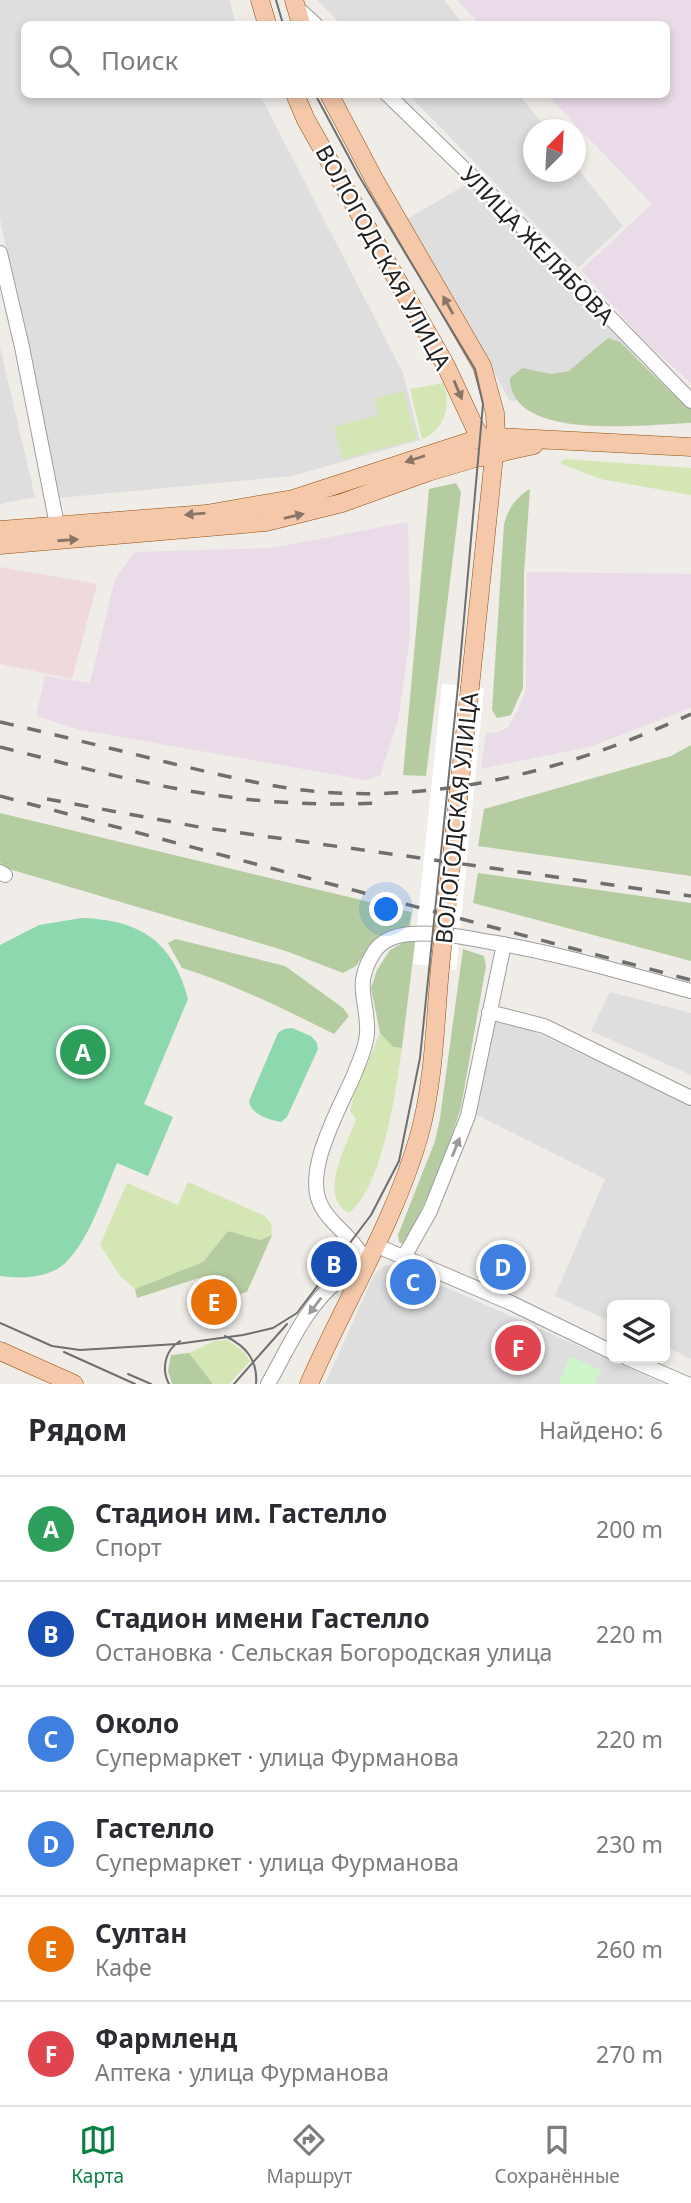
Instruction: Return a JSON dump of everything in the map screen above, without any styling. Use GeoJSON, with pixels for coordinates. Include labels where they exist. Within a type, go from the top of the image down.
{"type":"FeatureCollection","features":[{"type":"Feature","properties":{"kind":"main road"},"geometry":{"type":"LineString","coordinates":[[260,0],[266,21]]}},
{"type":"Feature","properties":{"kind":"main road"},"geometry":{"type":"LineString","coordinates":[[294,3],[299,21]]}},
{"type":"Feature","properties":{"kind":"main road","name":"ВОЛОГОДСКАЯ УЛИЦА"},"geometry":{"type":"LineString","coordinates":[[297,98],[306,120],[490,443]]}},
{"type":"Feature","properties":{"kind":"main road","name":"ВОЛОГОДСКАЯ УЛИЦА"},"geometry":{"type":"LineString","coordinates":[[309,1384],[405,1178],[425,1108],[470,687],[493,403],[482,366],[374,179],[331,98]]}},
{"type":"Feature","properties":{"kind":"main road"},"geometry":{"type":"LineString","coordinates":[[0,530],[206,514],[293,499],[490,443],[556,440],[691,447]]}},
{"type":"Feature","properties":{"kind":"main road"},"geometry":{"type":"LineString","coordinates":[[0,545],[266,522],[342,503],[428,472],[490,443]]}},
{"type":"Feature","properties":{"kind":"main road"},"geometry":{"type":"LineString","coordinates":[[0,1351],[75,1384]]}},
{"type":"Feature","properties":{"kind":"street"},"geometry":{"type":"LineString","coordinates":[[294,3],[312,21]]}},
{"type":"Feature","properties":{"kind":"street","name":"УЛИЦА ЖЕЛЯБОВА"},"geometry":{"type":"LineString","coordinates":[[391,98],[494,198],[689,400]]}},
{"type":"Feature","properties":{"kind":"street"},"geometry":{"type":"LineString","coordinates":[[0,253],[22,347],[57,525]]}},
{"type":"Feature","properties":{"kind":"street"},"geometry":{"type":"LineString","coordinates":[[268,1384],[304,1321],[322,1297],[338,1280],[367,1262],[322,1209],[316,1194],[316,1176],[321,1153],[365,1045],[366,1023],[362,997],[364,971],[376,949],[387,940],[398,936],[456,936],[548,952],[691,991]]}},
{"type":"Feature","properties":{"kind":"street"},"geometry":{"type":"LineString","coordinates":[[404,1257],[430,1211],[468,1116],[504,944]]}},
{"type":"Feature","properties":{"kind":"street"},"geometry":{"type":"LineString","coordinates":[[489,1012],[544,1026],[691,1098]]}},
{"type":"Feature","properties":{"kind":"street"},"geometry":{"type":"LineString","coordinates":[[374,1245],[511,1303],[607,1350]]}},
{"type":"Feature","properties":{"kind":"street"},"geometry":{"type":"LineString","coordinates":[[638,1363],[687,1384]]}},
{"type":"Feature","properties":{"kind":"shaded area"},"geometry":{"type":"Polygon","coordinates":[[[0,0],[230,0],[234,21],[21,21],[21,98],[262,98],[403,373],[420,440],[292,476],[58,498],[0,219],[0,0]]]}},
{"type":"Feature","properties":{"kind":"shaded area"},"geometry":{"type":"Polygon","coordinates":[[[317,0],[444,0],[461,21],[338,21],[317,0]]]}},
{"type":"Feature","properties":{"kind":"shaded area"},"geometry":{"type":"Polygon","coordinates":[[[457,0],[691,0],[691,383],[647,344],[581,270],[652,204],[586,135],[586,119],[570,119],[550,98],[670,98],[670,21],[477,21],[457,0]]]}},
{"type":"Feature","properties":{"kind":"shaded area"},"geometry":{"type":"Polygon","coordinates":[[[412,98],[521,98],[539,119],[523,119],[523,182],[586,182],[586,179],[623,226],[578,268],[412,98]]]}},
{"type":"Feature","properties":{"kind":"shaded area"},"geometry":{"type":"Polygon","coordinates":[[[472,181],[638,356],[572,396],[510,401],[407,219],[472,181]]]}},
{"type":"Feature","properties":{"kind":"shaded area"},"geometry":{"type":"Polygon","coordinates":[[[0,347],[35,497],[0,504],[0,347]]]}},
{"type":"Feature","properties":{"kind":"shaded area"},"geometry":{"type":"Polygon","coordinates":[[[408,522],[410,636],[398,721],[380,776],[366,780],[81,730],[36,716],[45,676],[90,683],[115,579],[135,552],[272,548],[408,522]]]}},
{"type":"Feature","properties":{"kind":"shaded area"},"geometry":{"type":"Polygon","coordinates":[[[0,567],[97,584],[72,679],[0,664],[0,567]]]}},
{"type":"Feature","properties":{"kind":"shaded area"},"geometry":{"type":"Polygon","coordinates":[[[527,572],[691,574],[691,708],[589,747],[481,769],[486,733],[507,728],[526,689],[527,572]]]}},
{"type":"Feature","properties":{"kind":"shaded area"},"geometry":{"type":"Polygon","coordinates":[[[610,992],[691,1013],[691,1075],[591,1031],[610,992]]]}},
{"type":"Feature","properties":{"kind":"shaded area"},"geometry":{"type":"Polygon","coordinates":[[[496,1019],[528,1029],[691,1105],[691,1359],[670,1348],[670,1300],[607,1300],[607,1320],[555,1296],[605,1179],[473,1113],[477,1059],[496,1019]]]}},
{"type":"Feature","properties":{"kind":"shaded area"},"geometry":{"type":"Polygon","coordinates":[[[385,1265],[400,1267],[607,1359],[607,1363],[617,1363],[664,1384],[325,1384],[374,1275],[385,1265]]]}},
{"type":"Feature","properties":{"kind":"green space"},"geometry":{"type":"Polygon","coordinates":[[[608,338],[620,342],[673,394],[691,407],[691,423],[584,425],[556,421],[532,413],[516,399],[510,378],[522,368],[551,374],[569,371],[608,338]]]}},
{"type":"Feature","properties":{"kind":"green space"},"geometry":{"type":"Polygon","coordinates":[[[443,383],[447,399],[444,416],[436,429],[422,439],[410,389],[443,383]]]}},
{"type":"Feature","properties":{"kind":"green space"},"geometry":{"type":"Polygon","coordinates":[[[403,391],[417,439],[343,459],[334,427],[378,415],[374,399],[403,391]]]}},
{"type":"Feature","properties":{"kind":"green space"},"geometry":{"type":"Polygon","coordinates":[[[564,459],[691,468],[691,495],[600,479],[560,463],[564,459]]]}},
{"type":"Feature","properties":{"kind":"green space"},"geometry":{"type":"Polygon","coordinates":[[[456,483],[461,492],[426,776],[403,775],[429,489],[456,483]]]}},
{"type":"Feature","properties":{"kind":"green space"},"geometry":{"type":"Polygon","coordinates":[[[530,489],[524,573],[523,688],[511,715],[497,718],[492,710],[504,524],[513,504],[530,489]]]}},
{"type":"Feature","properties":{"kind":"green space"},"geometry":{"type":"Polygon","coordinates":[[[691,745],[691,876],[478,846],[484,809],[671,756],[691,745]]]}},
{"type":"Feature","properties":{"kind":"green space"},"geometry":{"type":"Polygon","coordinates":[[[0,813],[411,912],[410,928],[385,932],[369,947],[356,966],[343,973],[286,951],[9,869],[0,863],[0,813]]]}},
{"type":"Feature","properties":{"kind":"green space"},"geometry":{"type":"Polygon","coordinates":[[[478,873],[691,903],[691,961],[473,903],[478,873]]]}},
{"type":"Feature","properties":{"kind":"green space"},"geometry":{"type":"Polygon","coordinates":[[[82,918],[121,923],[151,937],[163,948],[182,979],[188,999],[144,1104],[173,1117],[148,1176],[117,1163],[88,1231],[63,1265],[49,1273],[33,1276],[0,1276],[0,945],[39,925],[82,918]]]}},
{"type":"Feature","properties":{"kind":"green space"},"geometry":{"type":"Polygon","coordinates":[[[176,939],[285,966],[343,1008],[349,1016],[334,1034],[241,990],[182,968],[168,943],[176,939]]]}},
{"type":"Feature","properties":{"kind":"green space"},"geometry":{"type":"Polygon","coordinates":[[[408,940],[415,942],[402,1048],[393,1047],[380,1033],[371,988],[377,970],[390,950],[408,940]]]}},
{"type":"Feature","properties":{"kind":"green space"},"geometry":{"type":"Polygon","coordinates":[[[463,949],[484,956],[486,966],[461,1107],[443,1162],[409,1237],[403,1244],[399,1242],[398,1235],[435,1141],[440,1118],[463,949]]]}},
{"type":"Feature","properties":{"kind":"green space"},"geometry":{"type":"Polygon","coordinates":[[[292,1028],[311,1036],[318,1049],[287,1117],[281,1122],[256,1113],[249,1101],[278,1033],[292,1028]]]}},
{"type":"Feature","properties":{"kind":"green space"},"geometry":{"type":"Polygon","coordinates":[[[380,1033],[393,1047],[402,1048],[396,1088],[386,1136],[371,1182],[361,1200],[349,1213],[340,1205],[335,1195],[337,1170],[356,1120],[350,1110],[354,1095],[380,1033]]]}},
{"type":"Feature","properties":{"kind":"green space"},"geometry":{"type":"Polygon","coordinates":[[[188,1182],[265,1216],[271,1223],[272,1235],[260,1240],[228,1231],[203,1262],[135,1289],[120,1276],[100,1245],[127,1183],[178,1205],[188,1182]]]}},
{"type":"Feature","properties":{"kind":"green space"},"geometry":{"type":"Polygon","coordinates":[[[228,1231],[260,1240],[272,1235],[247,1292],[240,1294],[205,1276],[137,1298],[135,1289],[203,1262],[228,1231]]]}},
{"type":"Feature","properties":{"kind":"green space"},"geometry":{"type":"Polygon","coordinates":[[[227,1340],[243,1351],[250,1361],[229,1384],[213,1384],[189,1353],[214,1341],[227,1340]]]}},
{"type":"Feature","properties":{"kind":"green space"},"geometry":{"type":"Polygon","coordinates":[[[189,1353],[213,1384],[172,1384],[168,1371],[171,1355],[189,1353]]]}},
{"type":"Feature","properties":{"kind":"green space"},"geometry":{"type":"Polygon","coordinates":[[[570,1357],[601,1370],[595,1384],[558,1384],[570,1357]]]}},
{"type":"Feature","properties":{"kind":"pier"},"geometry":{"type":"Polygon","coordinates":[[[442,684],[484,688],[456,970],[413,964],[442,684]]]}},
{"type":"Feature","properties":{"kind":"tram line"},"geometry":{"type":"LineString","coordinates":[[276,0],[282,21]]}},
{"type":"Feature","properties":{"kind":"tram line"},"geometry":{"type":"LineString","coordinates":[[0,1323],[52,1346],[80,1350],[177,1344],[273,1328],[297,1313],[371,1215],[399,1161],[420,1058],[458,686],[483,404],[475,369],[359,176],[317,98]]}},
{"type":"Feature","properties":{"kind":"tram line"},"geometry":{"type":"LineString","coordinates":[[234,1384],[287,1324]]}},
{"type":"Feature","properties":{"kind":"tram line"},"geometry":{"type":"LineString","coordinates":[[225,1336],[245,1349],[253,1361],[256,1384]]}},
{"type":"Feature","properties":{"kind":"tram line"},"geometry":{"type":"LineString","coordinates":[[169,1384],[165,1372],[166,1360],[171,1349],[180,1341]]}},
{"type":"Feature","properties":{"kind":"tram line"},"geometry":{"type":"LineString","coordinates":[[64,1352],[135,1384]]}},
{"type":"Feature","properties":{"kind":"tram line"},"geometry":{"type":"LineString","coordinates":[[128,1374],[151,1384]]}},
{"type":"Feature","properties":{"kind":"railway"},"geometry":{"type":"LineString","coordinates":[[0,722],[253,782],[337,793],[383,793],[429,790],[518,775],[606,749],[691,714]]}},
{"type":"Feature","properties":{"kind":"railway"},"geometry":{"type":"LineString","coordinates":[[0,747],[200,793],[286,803],[383,803]]}},
{"type":"Feature","properties":{"kind":"railway"},"geometry":{"type":"LineString","coordinates":[[0,796],[691,980]]}},
{"type":"Feature","properties":{"kind":"railway"},"geometry":{"type":"LineString","coordinates":[[47,799],[199,827],[691,896]]}},
{"type":"Feature","properties":{"kind":"place","name":"Стадион им. Гастелло"},"geometry":{"type":"Point","coordinates":[83,1052]}},
{"type":"Feature","properties":{"kind":"place","name":"Стадион имени Гастелло"},"geometry":{"type":"Point","coordinates":[334,1264]}},
{"type":"Feature","properties":{"kind":"place","name":"Гастелло"},"geometry":{"type":"Point","coordinates":[503,1267]}},
{"type":"Feature","properties":{"kind":"place","name":"Около"},"geometry":{"type":"Point","coordinates":[413,1282]}},
{"type":"Feature","properties":{"kind":"place","name":"Султан"},"geometry":{"type":"Point","coordinates":[214,1302]}},
{"type":"Feature","properties":{"kind":"place","name":"Фармленд"},"geometry":{"type":"Point","coordinates":[518,1348]}}]}
